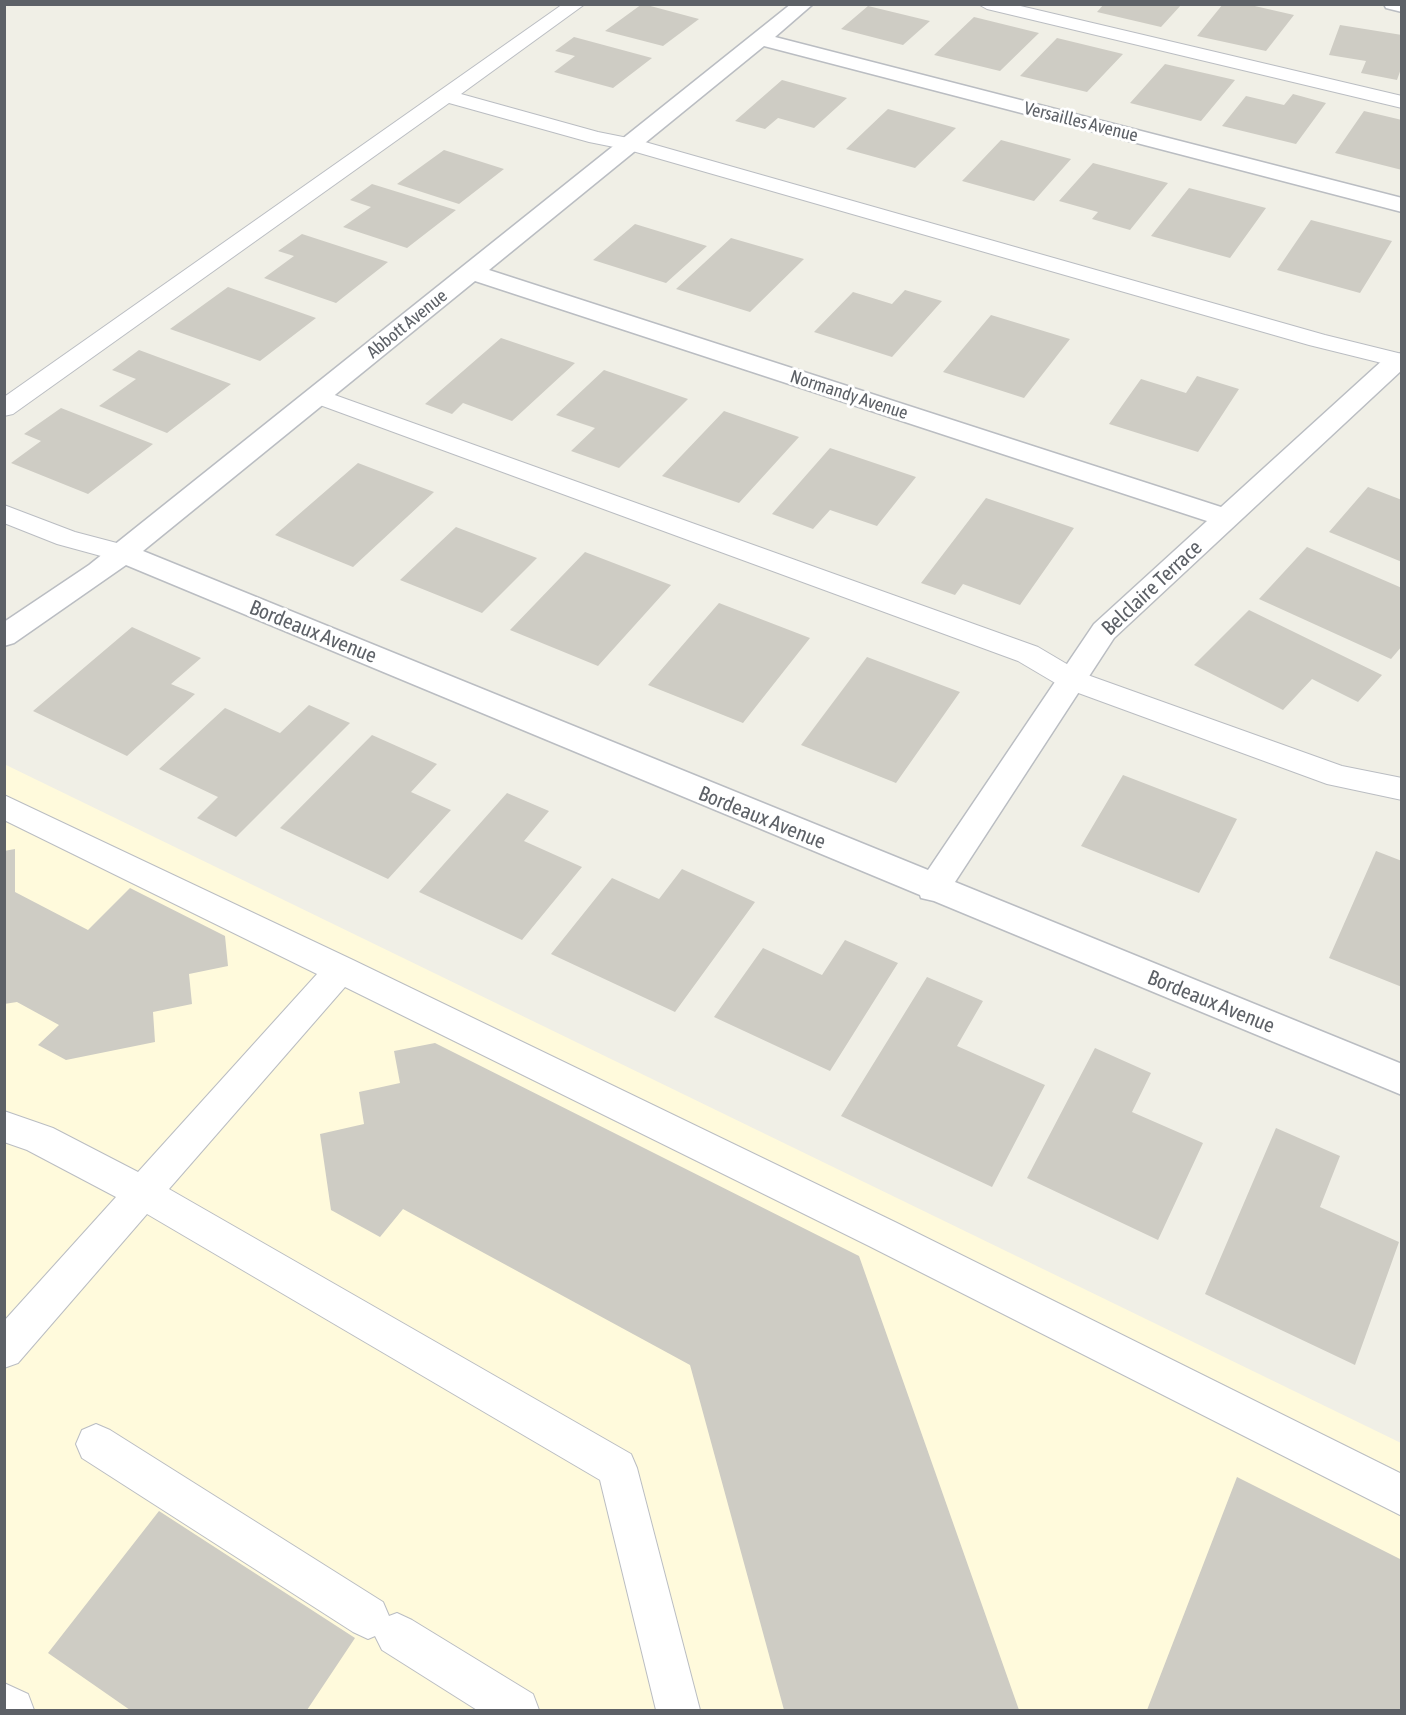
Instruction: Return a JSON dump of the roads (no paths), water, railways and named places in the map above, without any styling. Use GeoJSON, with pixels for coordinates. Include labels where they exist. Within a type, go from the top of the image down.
{"type":"FeatureCollection","features":[{"type":"Feature","properties":{"kind":"street","name":"Abbott Avenue"},"geometry":{"type":"LineString","coordinates":[[4,636],[99,572],[804,4]]}},
{"type":"Feature","properties":{"kind":"street"},"geometry":{"type":"LineString","coordinates":[[1394,4],[1401,6]]}},
{"type":"Feature","properties":{"kind":"street","name":"Versailles Avenue"},"geometry":{"type":"LineString","coordinates":[[761,39],[1401,205]]}},
{"type":"Feature","properties":{"kind":"street","name":"Normandy Avenue"},"geometry":{"type":"LineString","coordinates":[[472,272],[1226,518]]}},
{"type":"Feature","properties":{"kind":"street","name":"Belclaire Terrace"},"geometry":{"type":"LineString","coordinates":[[933,889],[1104,631],[1401,360]]}},
{"type":"Feature","properties":{"kind":"street","name":"Bordeaux Avenue"},"geometry":{"type":"LineString","coordinates":[[123,553],[933,889],[1401,1080]]}},
{"type":"Feature","properties":{"kind":"lane"},"geometry":{"type":"LineString","coordinates":[[4,409],[576,4]]}},
{"type":"Feature","properties":{"kind":"lane"},"geometry":{"type":"LineString","coordinates":[[987,4],[1401,102]]}},
{"type":"Feature","properties":{"kind":"lane"},"geometry":{"type":"LineString","coordinates":[[445,96],[596,138],[631,144],[1317,340],[1401,360]]}},
{"type":"Feature","properties":{"kind":"lane"},"geometry":{"type":"LineString","coordinates":[[318,396],[1028,654],[1072,680],[1338,776],[1401,789]]}},
{"type":"Feature","properties":{"kind":"lane"},"geometry":{"type":"LineString","coordinates":[[4,513],[66,538],[123,553]]}},
{"type":"Feature","properties":{"kind":"lane"},"geometry":{"type":"LineString","coordinates":[[4,806],[882,1234],[1401,1497]]}},
{"type":"Feature","properties":{"kind":"lane"},"geometry":{"type":"LineString","coordinates":[[4,1350],[341,969]]}},
{"type":"Feature","properties":{"kind":"lane"},"geometry":{"type":"LineString","coordinates":[[4,1126],[40,1138],[144,1193],[617,1468],[678,1710]]}},
{"type":"Feature","properties":{"kind":"lane"},"geometry":{"type":"LineString","coordinates":[[96,1444],[517,1710]]}},
{"type":"Feature","properties":{"kind":"lane"},"geometry":{"type":"LineString","coordinates":[[4,1705],[12,1710]]}}]}
